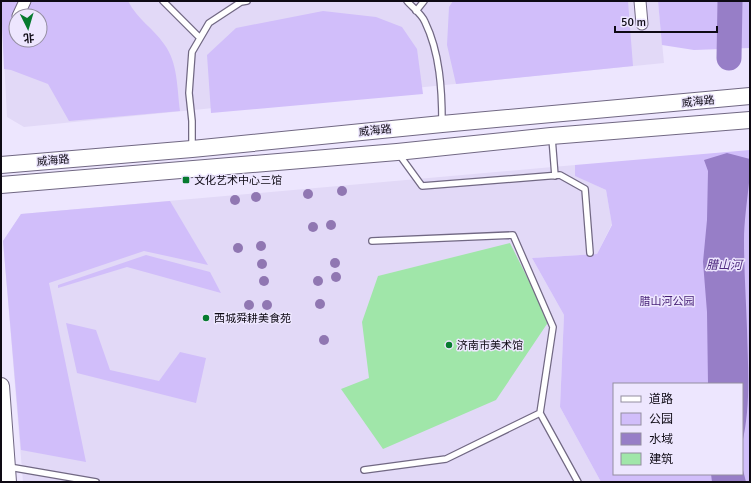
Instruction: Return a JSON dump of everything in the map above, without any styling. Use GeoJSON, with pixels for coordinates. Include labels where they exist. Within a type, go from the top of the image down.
{"type":"FeatureCollection","features":[{"type":"Feature","properties":{"kind":"main road","name":"威海路"},"geometry":{"type":"LineString","coordinates":[[1,165],[750,96]]}},
{"type":"Feature","properties":{"kind":"main road","name":"威海路"},"geometry":{"type":"LineString","coordinates":[[1,185],[397,152],[551,136],[750,120]]}},
{"type":"Feature","properties":{"kind":"main road"},"geometry":{"type":"LineString","coordinates":[[1,386],[7,474]]}},
{"type":"Feature","properties":{"kind":"street"},"geometry":{"type":"LineString","coordinates":[[640,1],[642,24]]}},
{"type":"Feature","properties":{"kind":"lane"},"geometry":{"type":"LineString","coordinates":[[163,1],[166,6],[200,38]]}},
{"type":"Feature","properties":{"kind":"lane"},"geometry":{"type":"LineString","coordinates":[[192,148],[192,120],[189,93],[192,52],[209,23],[241,2],[247,1]]}},
{"type":"Feature","properties":{"kind":"lane"},"geometry":{"type":"LineString","coordinates":[[407,1],[425,21],[436,53],[442,96],[442,124]]}},
{"type":"Feature","properties":{"kind":"lane"},"geometry":{"type":"LineString","coordinates":[[416,10],[424,1]]}},
{"type":"Feature","properties":{"kind":"lane"},"geometry":{"type":"LineString","coordinates":[[551,136],[554,176]]}},
{"type":"Feature","properties":{"kind":"lane"},"geometry":{"type":"LineString","coordinates":[[397,152],[422,186],[560,175],[585,189],[590,253]]}},
{"type":"Feature","properties":{"kind":"lane"},"geometry":{"type":"LineString","coordinates":[[372,241],[513,235],[553,327],[540,413],[578,482]]}},
{"type":"Feature","properties":{"kind":"lane"},"geometry":{"type":"LineString","coordinates":[[364,470],[446,459],[540,413]]}},
{"type":"Feature","properties":{"kind":"lane"},"geometry":{"type":"LineString","coordinates":[[7,474],[96,482]]}},
{"type":"Feature","properties":{"kind":"shaded area"},"geometry":{"type":"Polygon","coordinates":[[[1,1],[658,1],[664,63],[24,127],[7,117],[1,1]]]}},
{"type":"Feature","properties":{"kind":"shaded area"},"geometry":{"type":"Polygon","coordinates":[[[575,165],[576,176],[606,190],[612,224],[597,254],[532,258],[564,315],[560,407],[601,482],[23,482],[3,241],[21,214],[575,165]]]}},
{"type":"Feature","properties":{"kind":"green space"},"geometry":{"type":"Polygon","coordinates":[[[1,1],[128,1],[136,13],[160,38],[169,51],[176,76],[180,111],[69,121],[48,84],[11,70],[4,69],[1,1]]]}},
{"type":"Feature","properties":{"kind":"green space"},"geometry":{"type":"Polygon","coordinates":[[[453,1],[628,1],[633,66],[456,84],[447,45],[449,7],[453,1]]]}},
{"type":"Feature","properties":{"kind":"green space"},"geometry":{"type":"Polygon","coordinates":[[[658,1],[750,1],[750,48],[694,50],[662,45],[658,1]]]}},
{"type":"Feature","properties":{"kind":"green space"},"geometry":{"type":"Polygon","coordinates":[[[323,11],[376,17],[402,27],[417,49],[423,94],[211,113],[207,55],[236,28],[323,11]]]}},
{"type":"Feature","properties":{"kind":"green space","name":"腊山河公园"},"geometry":{"type":"Polygon","coordinates":[[[750,150],[750,482],[601,482],[560,407],[564,315],[532,258],[597,254],[612,225],[606,190],[575,176],[575,165],[750,150]]]}},
{"type":"Feature","properties":{"kind":"green space"},"geometry":{"type":"Polygon","coordinates":[[[170,201],[208,265],[144,251],[49,283],[86,462],[21,450],[3,241],[21,214],[170,201]]]}},
{"type":"Feature","properties":{"kind":"green space"},"geometry":{"type":"Polygon","coordinates":[[[146,255],[210,272],[221,293],[127,267],[58,288],[58,285],[146,255]]]}},
{"type":"Feature","properties":{"kind":"green space"},"geometry":{"type":"Polygon","coordinates":[[[66,323],[96,330],[110,370],[159,381],[180,352],[206,358],[196,403],[77,373],[66,323]]]}},
{"type":"Feature","properties":{"kind":"water","name":"腊山河"},"geometry":{"type":"Polygon","coordinates":[[[727,153],[750,159],[750,180],[744,227],[748,401],[743,439],[743,383],[708,383],[707,312],[703,262],[707,220],[708,171],[704,160],[727,153]]]}},
{"type":"Feature","properties":{"kind":"water"},"geometry":{"type":"Polygon","coordinates":[[[743,470],[746,482],[712,482],[711,475],[743,475],[743,470]]]}},
{"type":"Feature","properties":{"kind":"building","name":"济南市美术馆"},"geometry":{"type":"Polygon","coordinates":[[[510,243],[549,321],[496,400],[383,449],[341,389],[369,378],[362,322],[378,276],[510,243]]]}},
{"type":"Feature","properties":{"kind":"waterway","name":"腊山河"},"geometry":{"type":"LineString","coordinates":[[729,58],[730,1]]}},
{"type":"Feature","properties":{"kind":"place","name":"文化艺术中心三馆"},"geometry":{"type":"Point","coordinates":[186,180]}},
{"type":"Feature","properties":{"kind":"place","name":"西城舜耕美食苑"},"geometry":{"type":"Point","coordinates":[206,318]}},
{"type":"Feature","properties":{"kind":"place","name":"济南市美术馆"},"geometry":{"type":"Point","coordinates":[449,345]}}]}
